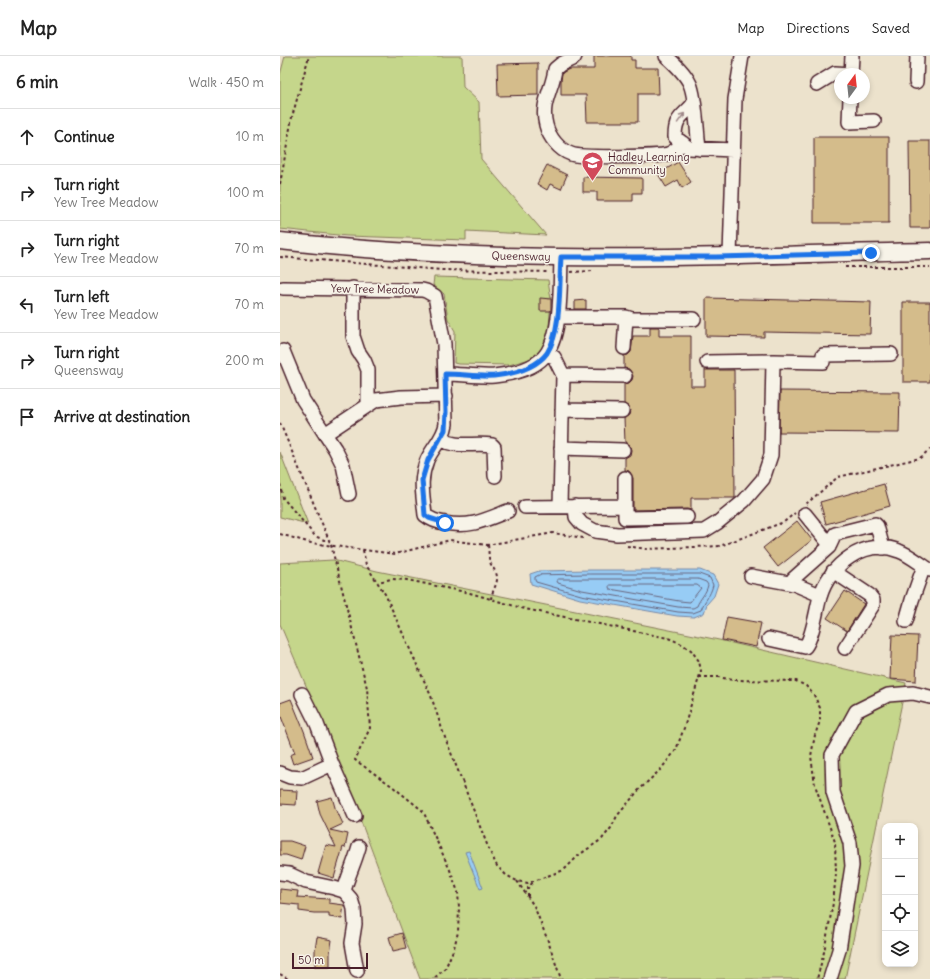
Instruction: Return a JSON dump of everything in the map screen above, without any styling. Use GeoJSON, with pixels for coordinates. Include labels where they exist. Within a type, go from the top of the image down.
{"type":"FeatureCollection","features":[{"type":"Feature","properties":{"kind":"main road","name":"Queensway"},"geometry":{"type":"LineString","coordinates":[[280,242],[437,254],[561,257],[730,256],[930,251]]}},
{"type":"Feature","properties":{"kind":"street"},"geometry":{"type":"LineString","coordinates":[[575,56],[555,69],[554,80],[547,95],[545,104],[546,124],[551,137],[559,148],[571,155],[584,156],[660,155],[674,152],[683,143]]}},
{"type":"Feature","properties":{"kind":"street"},"geometry":{"type":"LineString","coordinates":[[666,56],[677,65],[690,84],[694,103],[699,148]]}},
{"type":"Feature","properties":{"kind":"street"},"geometry":{"type":"LineString","coordinates":[[730,256],[735,99],[742,56]]}},
{"type":"Feature","properties":{"kind":"street"},"geometry":{"type":"LineString","coordinates":[[851,68],[852,56]]}},
{"type":"Feature","properties":{"kind":"street"},"geometry":{"type":"LineString","coordinates":[[916,82],[917,56]]}},
{"type":"Feature","properties":{"kind":"street"},"geometry":{"type":"LineString","coordinates":[[817,84],[834,74]]}},
{"type":"Feature","properties":{"kind":"street"},"geometry":{"type":"LineString","coordinates":[[694,103],[680,116],[675,127],[675,137],[689,148],[733,150]]}},
{"type":"Feature","properties":{"kind":"street"},"geometry":{"type":"LineString","coordinates":[[850,104],[848,122],[874,121]]}},
{"type":"Feature","properties":{"kind":"street"},"geometry":{"type":"LineString","coordinates":[[445,374],[494,376],[511,373],[526,369],[546,354],[555,334],[558,317],[561,257]]}},
{"type":"Feature","properties":{"kind":"street","name":"Yew Tree Meadow"},"geometry":{"type":"LineString","coordinates":[[283,288],[426,290],[435,296],[443,336],[446,396],[445,430],[428,460],[422,480],[425,515],[439,522],[466,526],[508,511]]}},
{"type":"Feature","properties":{"kind":"street"},"geometry":{"type":"LineString","coordinates":[[353,288],[353,336],[358,351],[368,370],[368,404]]}},
{"type":"Feature","properties":{"kind":"street"},"geometry":{"type":"LineString","coordinates":[[558,317],[694,319]]}},
{"type":"Feature","properties":{"kind":"street"},"geometry":{"type":"LineString","coordinates":[[624,348],[626,317]]}},
{"type":"Feature","properties":{"kind":"street"},"geometry":{"type":"LineString","coordinates":[[283,351],[303,400],[335,449],[343,465],[349,494]]}},
{"type":"Feature","properties":{"kind":"street"},"geometry":{"type":"LineString","coordinates":[[546,354],[554,357],[563,375],[560,506]]}},
{"type":"Feature","properties":{"kind":"street"},"geometry":{"type":"LineString","coordinates":[[707,362],[823,362],[823,354],[891,354]]}},
{"type":"Feature","properties":{"kind":"street"},"geometry":{"type":"LineString","coordinates":[[575,506],[576,517],[582,524],[595,532],[617,534],[704,531],[717,523],[744,501],[763,479],[771,455],[773,361]]}},
{"type":"Feature","properties":{"kind":"street"},"geometry":{"type":"LineString","coordinates":[[563,375],[625,376]]}},
{"type":"Feature","properties":{"kind":"street"},"geometry":{"type":"LineString","coordinates":[[325,434],[376,400],[389,398],[446,396]]}},
{"type":"Feature","properties":{"kind":"street"},"geometry":{"type":"LineString","coordinates":[[562,410],[622,411]]}},
{"type":"Feature","properties":{"kind":"street"},"geometry":{"type":"LineString","coordinates":[[440,439],[449,444],[457,445],[492,445],[494,447],[495,476]]}},
{"type":"Feature","properties":{"kind":"street"},"geometry":{"type":"LineString","coordinates":[[561,448],[623,450]]}},
{"type":"Feature","properties":{"kind":"street"},"geometry":{"type":"LineString","coordinates":[[625,478],[625,518],[687,517]]}},
{"type":"Feature","properties":{"kind":"street"},"geometry":{"type":"LineString","coordinates":[[525,507],[625,506]]}},
{"type":"Feature","properties":{"kind":"street"},"geometry":{"type":"LineString","coordinates":[[805,514],[830,545]]}},
{"type":"Feature","properties":{"kind":"street"},"geometry":{"type":"LineString","coordinates":[[794,584],[793,579],[822,554],[830,545],[835,534],[875,524],[877,526],[883,548]]}},
{"type":"Feature","properties":{"kind":"street"},"geometry":{"type":"LineString","coordinates":[[769,639],[805,647],[820,595],[833,571],[845,560],[865,549],[883,548],[898,550],[927,568],[906,621]]}},
{"type":"Feature","properties":{"kind":"street"},"geometry":{"type":"LineString","coordinates":[[833,571],[869,595],[873,600],[873,604],[845,648]]}},
{"type":"Feature","properties":{"kind":"street"},"geometry":{"type":"LineString","coordinates":[[751,576],[794,584],[820,595]]}},
{"type":"Feature","properties":{"kind":"street"},"geometry":{"type":"LineString","coordinates":[[830,979],[839,950],[852,866],[850,843],[834,792],[832,755],[856,711],[888,695],[913,692],[930,697]]}},
{"type":"Feature","properties":{"kind":"street"},"geometry":{"type":"LineString","coordinates":[[302,694],[317,724],[332,764],[355,816]]}},
{"type":"Feature","properties":{"kind":"street"},"geometry":{"type":"LineString","coordinates":[[280,773],[290,777],[302,778],[332,764]]}},
{"type":"Feature","properties":{"kind":"street"},"geometry":{"type":"LineString","coordinates":[[344,891],[348,877],[356,860],[359,847]]}},
{"type":"Feature","properties":{"kind":"street"},"geometry":{"type":"LineString","coordinates":[[280,873],[289,874],[306,882],[344,891],[350,899],[354,909],[355,924],[352,943],[357,971]]}},
{"type":"Feature","properties":{"kind":"path"},"geometry":{"type":"LineString","coordinates":[[280,184],[294,110],[309,56]]}},
{"type":"Feature","properties":{"kind":"path"},"geometry":{"type":"LineString","coordinates":[[280,423],[329,540],[367,688],[370,728],[355,760],[392,786],[423,811],[450,870],[458,892],[458,932],[454,948],[445,969],[433,979]]}},
{"type":"Feature","properties":{"kind":"path"},"geometry":{"type":"LineString","coordinates":[[280,484],[283,498],[315,536],[324,540],[329,540]]}},
{"type":"Feature","properties":{"kind":"path"},"geometry":{"type":"LineString","coordinates":[[487,545],[490,563],[495,570],[497,579],[491,599]]}},
{"type":"Feature","properties":{"kind":"path"},"geometry":{"type":"LineString","coordinates":[[363,550],[366,565],[385,594],[431,696],[444,735],[490,852],[497,866],[506,875],[517,881],[528,883],[564,870],[579,856],[602,839],[611,828],[617,816],[638,791],[661,769],[676,750],[701,671],[699,661],[691,650],[668,638],[526,609],[491,599],[407,580],[391,579],[378,582]]}},
{"type":"Feature","properties":{"kind":"path"},"geometry":{"type":"LineString","coordinates":[[699,677],[718,676],[733,680],[796,681],[806,686],[814,695],[820,708],[820,721],[815,735],[811,756],[815,785],[834,842],[836,874],[833,903],[824,952],[817,979]]}},
{"type":"Feature","properties":{"kind":"path"},"geometry":{"type":"LineString","coordinates":[[517,881],[534,906],[561,979]]}},
{"type":"Feature","properties":{"kind":"path"},"geometry":{"type":"LineString","coordinates":[[528,897],[528,888],[534,881]]}},
{"type":"Feature","properties":{"kind":"path"},"geometry":{"type":"LineString","coordinates":[[280,974],[288,979]]}},
{"type":"Feature","properties":{"kind":"green space"},"geometry":{"type":"Polygon","coordinates":[[[285,56],[462,56],[463,87],[479,102],[481,159],[546,235],[466,231],[466,240],[347,236],[280,229],[280,75],[285,56]]]}},
{"type":"Feature","properties":{"kind":"green space"},"geometry":{"type":"Polygon","coordinates":[[[434,277],[548,280],[551,299],[548,341],[533,358],[509,365],[454,363],[455,331],[448,319],[444,294],[433,285],[434,277]]]}},
{"type":"Feature","properties":{"kind":"green space"},"geometry":{"type":"Polygon","coordinates":[[[280,452],[308,524],[280,517],[280,452]]]}},
{"type":"Feature","properties":{"kind":"green space"},"geometry":{"type":"Polygon","coordinates":[[[333,560],[377,571],[719,640],[906,683],[845,979],[420,979],[342,771],[280,624],[280,563],[333,560]]]}},
{"type":"Feature","properties":{"kind":"water"},"geometry":{"type":"Polygon","coordinates":[[[700,570],[713,575],[718,584],[714,596],[707,604],[704,613],[694,617],[677,616],[580,599],[531,584],[530,574],[539,571],[700,570]]]}},
{"type":"Feature","properties":{"kind":"water"},"geometry":{"type":"Polygon","coordinates":[[[469,851],[483,888],[480,889],[465,852],[469,851]]]}},
{"type":"Feature","properties":{"kind":"building"},"geometry":{"type":"Polygon","coordinates":[[[594,56],[631,56],[631,60],[635,60],[635,68],[658,68],[659,94],[638,94],[638,122],[587,122],[586,95],[561,95],[562,73],[569,69],[594,69],[594,56]]]}},
{"type":"Feature","properties":{"kind":"building"},"geometry":{"type":"Polygon","coordinates":[[[538,63],[538,95],[498,96],[497,64],[538,63]]]}},
{"type":"Feature","properties":{"kind":"building"},"geometry":{"type":"Polygon","coordinates":[[[814,137],[889,137],[889,223],[814,223],[814,137]]]}},
{"type":"Feature","properties":{"kind":"building"},"geometry":{"type":"Polygon","coordinates":[[[909,141],[930,141],[930,228],[910,228],[909,141]]]}},
{"type":"Feature","properties":{"kind":"building"},"geometry":{"type":"Polygon","coordinates":[[[678,162],[691,182],[682,188],[678,180],[666,187],[658,174],[678,162]]]}},
{"type":"Feature","properties":{"kind":"building"},"geometry":{"type":"Polygon","coordinates":[[[547,165],[567,175],[561,189],[550,184],[547,190],[537,184],[547,165]]]}},
{"type":"Feature","properties":{"kind":"building"},"geometry":{"type":"Polygon","coordinates":[[[583,177],[642,178],[642,193],[633,193],[633,201],[597,201],[597,192],[583,192],[583,177]]]}},
{"type":"Feature","properties":{"kind":"building"},"geometry":{"type":"Polygon","coordinates":[[[540,298],[551,299],[551,311],[540,311],[540,298]]]}},
{"type":"Feature","properties":{"kind":"building"},"geometry":{"type":"Polygon","coordinates":[[[706,298],[871,302],[870,334],[764,332],[764,337],[706,336],[706,298]]]}},
{"type":"Feature","properties":{"kind":"building"},"geometry":{"type":"Polygon","coordinates":[[[586,300],[586,309],[575,309],[575,301],[586,300]]]}},
{"type":"Feature","properties":{"kind":"building"},"geometry":{"type":"Polygon","coordinates":[[[903,302],[930,302],[930,382],[903,382],[903,302]]]}},
{"type":"Feature","properties":{"kind":"building"},"geometry":{"type":"Polygon","coordinates":[[[650,327],[659,327],[659,336],[691,336],[691,386],[705,386],[705,370],[734,370],[735,498],[691,498],[691,510],[633,510],[633,478],[629,471],[625,470],[625,458],[630,455],[631,450],[630,446],[625,442],[624,418],[629,415],[630,411],[629,407],[624,404],[624,384],[629,383],[633,376],[629,369],[624,368],[624,356],[631,352],[633,336],[650,336],[650,327]]]}},
{"type":"Feature","properties":{"kind":"building"},"geometry":{"type":"Polygon","coordinates":[[[780,391],[900,392],[899,433],[779,432],[780,391]]]}},
{"type":"Feature","properties":{"kind":"building"},"geometry":{"type":"Polygon","coordinates":[[[884,484],[890,506],[826,524],[820,502],[884,484]]]}},
{"type":"Feature","properties":{"kind":"building"},"geometry":{"type":"Polygon","coordinates":[[[797,521],[812,540],[778,567],[763,548],[797,521]]]}},
{"type":"Feature","properties":{"kind":"building"},"geometry":{"type":"Polygon","coordinates":[[[845,591],[864,604],[847,631],[827,618],[845,591]]]}},
{"type":"Feature","properties":{"kind":"building"},"geometry":{"type":"Polygon","coordinates":[[[727,617],[761,623],[756,647],[722,640],[727,617]]]}},
{"type":"Feature","properties":{"kind":"building"},"geometry":{"type":"Polygon","coordinates":[[[892,635],[918,636],[916,681],[890,679],[892,635]]]}},
{"type":"Feature","properties":{"kind":"building"},"geometry":{"type":"Polygon","coordinates":[[[291,699],[313,757],[293,764],[290,755],[295,753],[280,714],[280,703],[291,699]]]}},
{"type":"Feature","properties":{"kind":"building"},"geometry":{"type":"Polygon","coordinates":[[[280,790],[297,791],[296,805],[280,804],[280,790]]]}},
{"type":"Feature","properties":{"kind":"building"},"geometry":{"type":"Polygon","coordinates":[[[332,797],[336,811],[343,824],[330,830],[348,834],[345,848],[343,847],[334,878],[318,873],[326,845],[336,847],[320,814],[317,801],[332,797]]]}},
{"type":"Feature","properties":{"kind":"building"},"geometry":{"type":"Polygon","coordinates":[[[280,841],[290,841],[305,846],[301,860],[286,855],[280,855],[280,841]]]}},
{"type":"Feature","properties":{"kind":"building"},"geometry":{"type":"Polygon","coordinates":[[[280,889],[298,891],[297,897],[329,899],[329,903],[344,905],[342,919],[329,917],[329,913],[299,911],[299,905],[280,903],[280,889]]]}},
{"type":"Feature","properties":{"kind":"building"},"geometry":{"type":"Polygon","coordinates":[[[402,933],[406,948],[393,951],[389,937],[402,933]]]}},
{"type":"Feature","properties":{"kind":"building"},"geometry":{"type":"Polygon","coordinates":[[[317,937],[332,940],[330,967],[315,967],[317,937]]]}},
{"type":"Feature","properties":{"kind":"place","name":"Hadley Learning Community"},"geometry":{"type":"Point","coordinates":[593,182]}},
{"type":"Feature","properties":{"kind":"route"},"geometry":{"type":"LineString","coordinates":[[445,523],[439,522],[425,515],[422,493],[422,480],[428,460],[445,430],[445,374],[494,376],[511,373],[526,369],[546,354],[555,334],[558,317],[561,257],[716,257],[871,253]]}}]}
